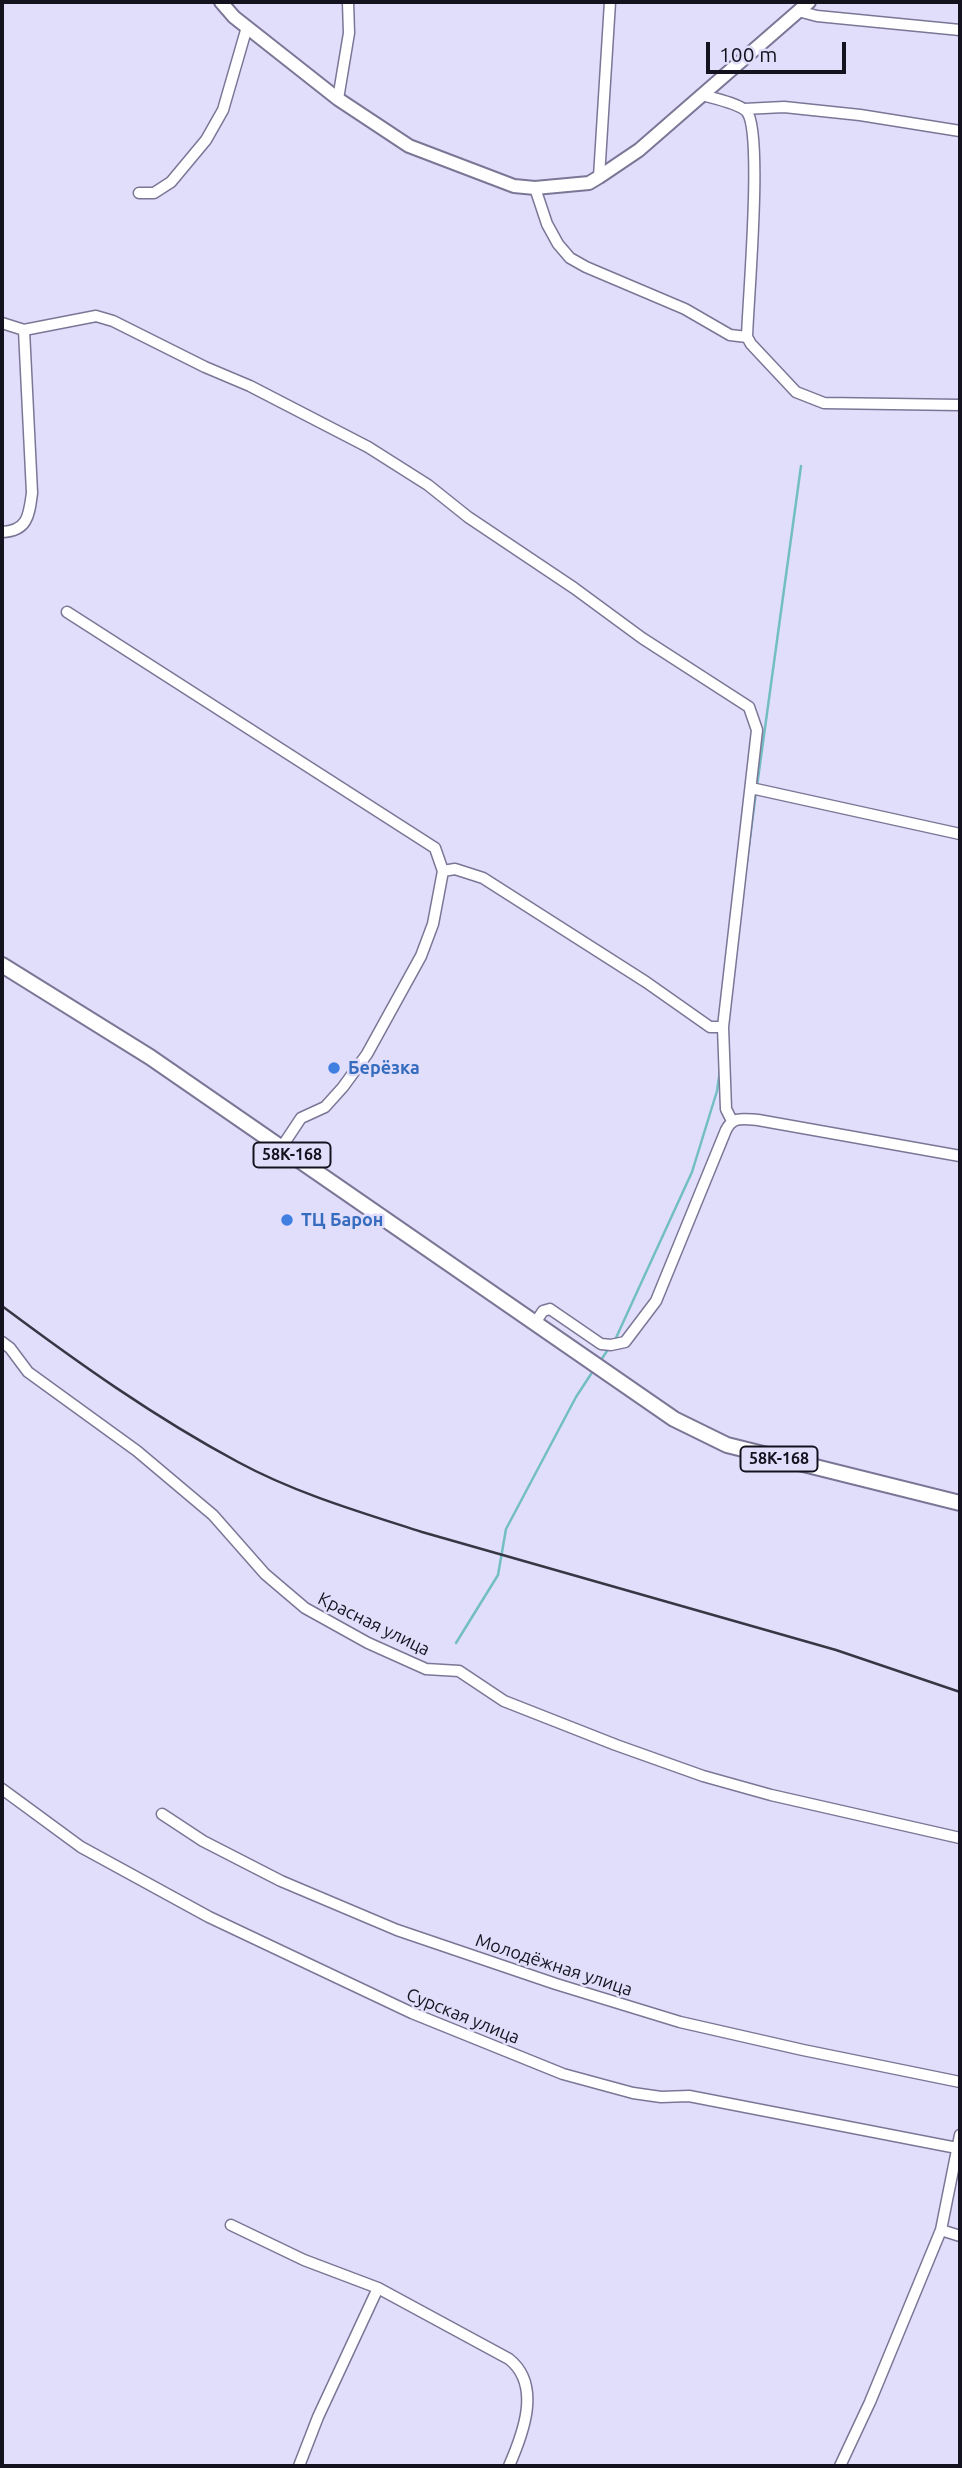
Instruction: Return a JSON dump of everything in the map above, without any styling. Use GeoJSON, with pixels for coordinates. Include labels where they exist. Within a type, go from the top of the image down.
{"type":"FeatureCollection","features":[{"type":"Feature","properties":{"kind":"main road","name":"58К-168"},"geometry":{"type":"LineString","coordinates":[[2,965],[150,1057],[674,1419],[727,1445],[960,1503]]}},
{"type":"Feature","properties":{"kind":"street"},"geometry":{"type":"LineString","coordinates":[[221,2],[234,17],[338,99],[408,146],[514,186],[535,188],[589,183],[599,177],[639,149],[803,6],[817,16],[960,30]]}},
{"type":"Feature","properties":{"kind":"street"},"geometry":{"type":"LineString","coordinates":[[338,99],[349,33],[348,2]]}},
{"type":"Feature","properties":{"kind":"street"},"geometry":{"type":"LineString","coordinates":[[599,177],[610,2]]}},
{"type":"Feature","properties":{"kind":"street"},"geometry":{"type":"LineString","coordinates":[[139,193],[154,193],[171,182],[206,140],[223,110],[247,27]]}},
{"type":"Feature","properties":{"kind":"street"},"geometry":{"type":"LineString","coordinates":[[702,94],[744,109],[784,107],[960,131]]}},
{"type":"Feature","properties":{"kind":"street"},"geometry":{"type":"LineString","coordinates":[[744,109],[749,115],[753,137],[754,189],[747,337]]}},
{"type":"Feature","properties":{"kind":"street"},"geometry":{"type":"LineString","coordinates":[[535,188],[547,224],[570,258],[685,309],[730,335],[747,337],[796,392],[824,403],[960,405]]}},
{"type":"Feature","properties":{"kind":"street"},"geometry":{"type":"LineString","coordinates":[[2,323],[24,330],[96,316],[113,321],[205,367],[250,386],[368,447],[428,485],[468,517],[574,588],[642,638],[749,707],[757,730],[723,1027],[726,1109],[732,1121]]}},
{"type":"Feature","properties":{"kind":"street"},"geometry":{"type":"LineString","coordinates":[[2,532],[13,531],[29,516],[32,493],[24,330]]}},
{"type":"Feature","properties":{"kind":"street"},"geometry":{"type":"LineString","coordinates":[[67,612],[435,848],[443,871],[433,924],[421,956],[367,1054],[343,1087],[325,1107],[301,1118],[281,1148]]}},
{"type":"Feature","properties":{"kind":"street"},"geometry":{"type":"LineString","coordinates":[[751,788],[960,834]]}},
{"type":"Feature","properties":{"kind":"street"},"geometry":{"type":"LineString","coordinates":[[443,871],[455,869],[483,878],[646,982],[710,1027],[723,1027]]}},
{"type":"Feature","properties":{"kind":"street"},"geometry":{"type":"LineString","coordinates":[[535,1323],[544,1311],[550,1309],[601,1343],[611,1345],[625,1342],[656,1301],[732,1121],[741,1118],[758,1120],[960,1156]]}},
{"type":"Feature","properties":{"kind":"street","name":"Красная улица"},"geometry":{"type":"LineString","coordinates":[[6,1345],[27,1371],[137,1451],[213,1515],[265,1574],[305,1608],[368,1643],[426,1669],[459,1671],[504,1701],[703,1776],[771,1796],[960,1838]]}},
{"type":"Feature","properties":{"kind":"street","name":"Сурская улица"},"geometry":{"type":"LineString","coordinates":[[2,1789],[81,1847],[209,1917],[412,2013],[563,2074],[633,2093],[689,2096],[957,2148]]}},
{"type":"Feature","properties":{"kind":"street","name":"Молодёжная улица"},"geometry":{"type":"LineString","coordinates":[[162,1814],[203,1841],[281,1881],[397,1930],[556,1984],[680,2022],[960,2082]]}},
{"type":"Feature","properties":{"kind":"street"},"geometry":{"type":"LineString","coordinates":[[840,2466],[870,2402],[941,2230],[960,2135]]}},
{"type":"Feature","properties":{"kind":"street"},"geometry":{"type":"LineString","coordinates":[[231,2225],[304,2260],[377,2288],[509,2359],[520,2368],[526,2387],[527,2410],[509,2466]]}},
{"type":"Feature","properties":{"kind":"street"},"geometry":{"type":"LineString","coordinates":[[941,2230],[960,2236]]}},
{"type":"Feature","properties":{"kind":"street"},"geometry":{"type":"LineString","coordinates":[[299,2466],[318,2417],[377,2288]]}},
{"type":"Feature","properties":{"kind":"waterway"},"geometry":{"type":"LineString","coordinates":[[757,786],[801,466]]}},
{"type":"Feature","properties":{"kind":"waterway"},"geometry":{"type":"LineString","coordinates":[[745,876],[756,792]]}},
{"type":"Feature","properties":{"kind":"waterway"},"geometry":{"type":"LineString","coordinates":[[615,1340],[692,1172],[717,1091],[720,1070]]}},
{"type":"Feature","properties":{"kind":"waterway"},"geometry":{"type":"LineString","coordinates":[[599,1363],[609,1348]]}},
{"type":"Feature","properties":{"kind":"waterway"},"geometry":{"type":"LineString","coordinates":[[456,1643],[498,1575],[506,1529],[576,1397],[593,1371]]}},
{"type":"Feature","properties":{"kind":"railway"},"geometry":{"type":"LineString","coordinates":[[2,1306],[87,1368],[176,1427],[238,1462],[305,1492],[422,1532],[836,1650],[960,1692]]}},
{"type":"Feature","properties":{"kind":"place","name":"Берёзка"},"geometry":{"type":"Point","coordinates":[334,1068]}},
{"type":"Feature","properties":{"kind":"place","name":"ТЦ Барон"},"geometry":{"type":"Point","coordinates":[287,1220]}}]}
